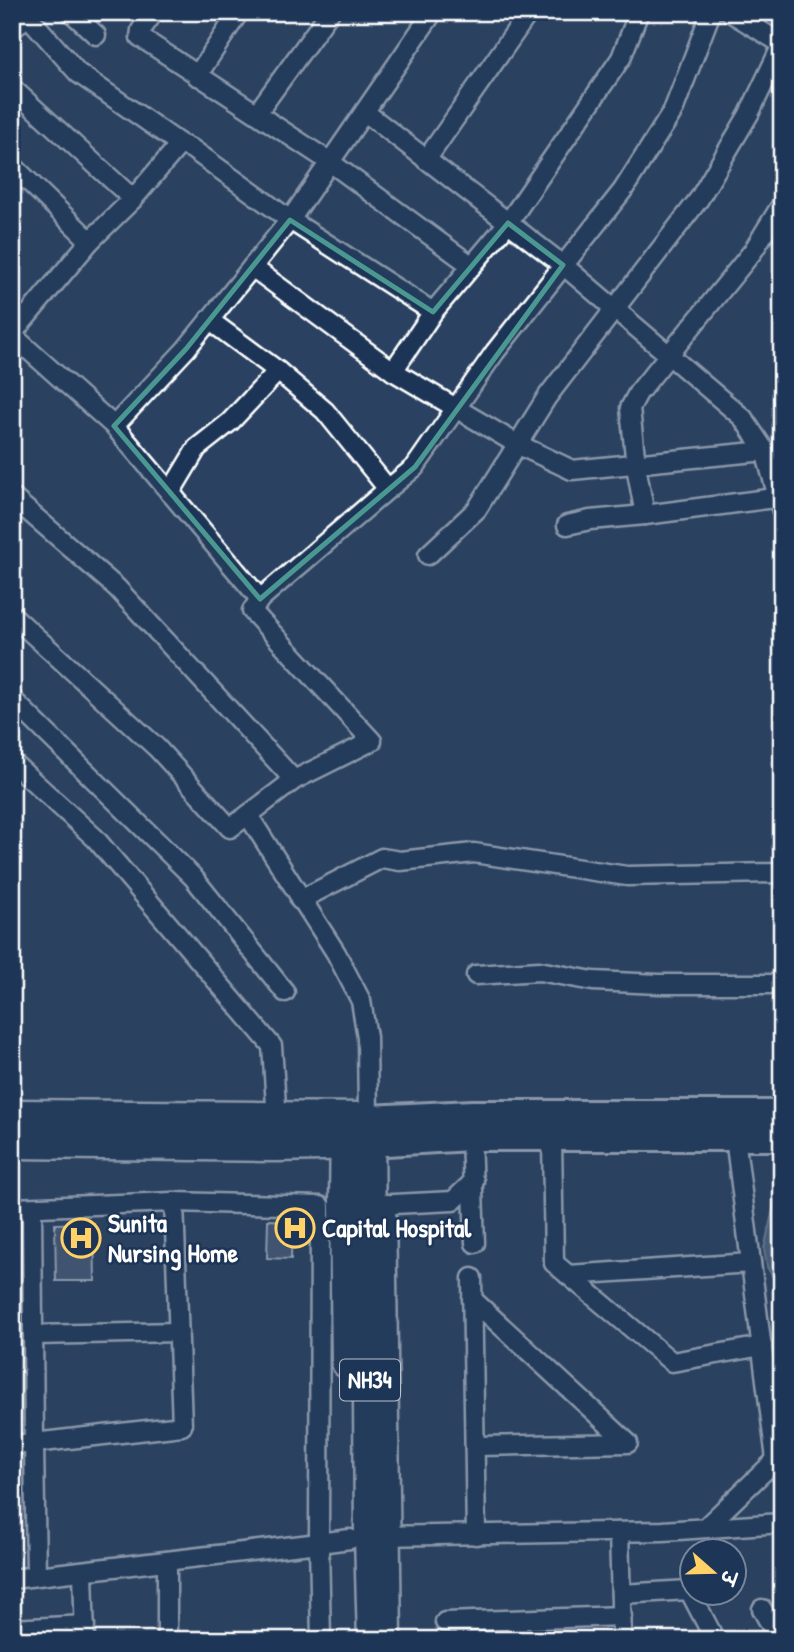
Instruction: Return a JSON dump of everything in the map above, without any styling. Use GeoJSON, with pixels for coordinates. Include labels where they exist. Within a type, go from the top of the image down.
{"type":"FeatureCollection","features":[{"type":"Feature","properties":{"kind":"highway"},"geometry":{"type":"LineString","coordinates":[[151,1131],[277,1120],[358,1131]]}},
{"type":"Feature","properties":{"kind":"highway"},"geometry":{"type":"LineString","coordinates":[[27,1129],[358,1131]]}},
{"type":"Feature","properties":{"kind":"highway","name":"NH34"},"geometry":{"type":"LineString","coordinates":[[358,1131],[355,1205],[374,1640]]}},
{"type":"Feature","properties":{"kind":"highway","name":"NH34"},"geometry":{"type":"LineString","coordinates":[[353,1640],[370,1537]]}},
{"type":"Feature","properties":{"kind":"main road"},"geometry":{"type":"LineString","coordinates":[[358,1131],[473,1114],[782,1114]]}},
{"type":"Feature","properties":{"kind":"main road"},"geometry":{"type":"LineString","coordinates":[[358,1131],[552,1139],[782,1137]]}},
{"type":"Feature","properties":{"kind":"street"},"geometry":{"type":"LineString","coordinates":[[71,12],[96,35]]}},
{"type":"Feature","properties":{"kind":"street"},"geometry":{"type":"LineString","coordinates":[[154,12],[141,30],[140,37],[330,162],[471,266]]}},
{"type":"Feature","properties":{"kind":"street"},"geometry":{"type":"LineString","coordinates":[[197,76],[239,12]]}},
{"type":"Feature","properties":{"kind":"street"},"geometry":{"type":"LineString","coordinates":[[257,113],[330,12]]}},
{"type":"Feature","properties":{"kind":"street"},"geometry":{"type":"LineString","coordinates":[[114,426],[186,349],[290,220],[433,12]]}},
{"type":"Feature","properties":{"kind":"street"},"geometry":{"type":"LineString","coordinates":[[426,160],[529,12]]}},
{"type":"Feature","properties":{"kind":"street"},"geometry":{"type":"LineString","coordinates":[[393,371],[433,312],[508,223],[621,58],[639,12]]}},
{"type":"Feature","properties":{"kind":"street"},"geometry":{"type":"LineString","coordinates":[[12,615],[157,748],[230,828],[294,780],[372,741],[252,611],[260,599],[415,467],[495,352],[624,190],[673,111],[711,12]]}},
{"type":"Feature","properties":{"kind":"street"},"geometry":{"type":"LineString","coordinates":[[428,555],[477,509],[547,397],[699,199],[749,114],[782,45],[730,12]]}},
{"type":"Feature","properties":{"kind":"street"},"geometry":{"type":"LineString","coordinates":[[12,30],[30,14],[78,73],[180,145],[192,149],[290,220],[433,312]]}},
{"type":"Feature","properties":{"kind":"street"},"geometry":{"type":"LineString","coordinates":[[15,97],[133,200]]}},
{"type":"Feature","properties":{"kind":"street"},"geometry":{"type":"LineString","coordinates":[[365,112],[563,265],[743,418],[765,451],[781,502],[590,520],[567,525]]}},
{"type":"Feature","properties":{"kind":"street"},"geometry":{"type":"LineString","coordinates":[[180,145],[133,200],[90,241],[12,334],[114,426],[260,599]]}},
{"type":"Feature","properties":{"kind":"street"},"geometry":{"type":"LineString","coordinates":[[12,165],[90,241]]}},
{"type":"Feature","properties":{"kind":"street"},"geometry":{"type":"LineString","coordinates":[[645,515],[636,466],[630,408],[638,393],[753,251],[782,204]]}},
{"type":"Feature","properties":{"kind":"street"},"geometry":{"type":"LineString","coordinates":[[252,267],[393,371],[517,444],[572,470],[636,466],[765,451]]}},
{"type":"Feature","properties":{"kind":"street"},"geometry":{"type":"LineString","coordinates":[[209,320],[278,371],[325,411],[388,489]]}},
{"type":"Feature","properties":{"kind":"street"},"geometry":{"type":"LineString","coordinates":[[170,493],[197,448],[230,422],[278,371]]}},
{"type":"Feature","properties":{"kind":"street"},"geometry":{"type":"LineString","coordinates":[[12,497],[117,588],[294,780]]}},
{"type":"Feature","properties":{"kind":"street"},"geometry":{"type":"LineString","coordinates":[[12,699],[193,877],[285,992]]}},
{"type":"Feature","properties":{"kind":"street"},"geometry":{"type":"LineString","coordinates":[[12,762],[96,838],[272,1046],[277,1120]]}},
{"type":"Feature","properties":{"kind":"street"},"geometry":{"type":"LineString","coordinates":[[248,815],[300,901],[336,953],[361,1001],[367,1037],[358,1131]]}},
{"type":"Feature","properties":{"kind":"street"},"geometry":{"type":"LineString","coordinates":[[300,901],[382,858],[400,861],[474,853],[627,876],[777,873]]}},
{"type":"Feature","properties":{"kind":"street"},"geometry":{"type":"LineString","coordinates":[[475,975],[538,971],[593,981],[782,984]]}},
{"type":"Feature","properties":{"kind":"street"},"geometry":{"type":"LineString","coordinates":[[471,1137],[475,1243]]}},
{"type":"Feature","properties":{"kind":"street"},"geometry":{"type":"LineString","coordinates":[[705,1528],[780,1463],[735,1137]]}},
{"type":"Feature","properties":{"kind":"street"},"geometry":{"type":"LineString","coordinates":[[552,1139],[554,1263],[673,1362],[762,1346]]}},
{"type":"Feature","properties":{"kind":"street"},"geometry":{"type":"LineString","coordinates":[[12,1208],[174,1202],[355,1205],[453,1201],[474,1181]]}},
{"type":"Feature","properties":{"kind":"street"},"geometry":{"type":"LineString","coordinates":[[12,1445],[182,1426],[174,1202]]}},
{"type":"Feature","properties":{"kind":"street"},"geometry":{"type":"LineString","coordinates":[[321,1640],[319,1543],[355,1205]]}},
{"type":"Feature","properties":{"kind":"street"},"geometry":{"type":"LineString","coordinates":[[32,1209],[36,1576]]}},
{"type":"Feature","properties":{"kind":"street"},"geometry":{"type":"LineString","coordinates":[[568,1275],[751,1264]]}},
{"type":"Feature","properties":{"kind":"street"},"geometry":{"type":"LineString","coordinates":[[472,1278],[476,1535]]}},
{"type":"Feature","properties":{"kind":"street"},"geometry":{"type":"LineString","coordinates":[[472,1298],[628,1443],[475,1447]]}},
{"type":"Feature","properties":{"kind":"street"},"geometry":{"type":"LineString","coordinates":[[33,1335],[179,1332]]}},
{"type":"Feature","properties":{"kind":"street"},"geometry":{"type":"LineString","coordinates":[[12,1579],[370,1537],[619,1532],[782,1523]]}},
{"type":"Feature","properties":{"kind":"street"},"geometry":{"type":"LineString","coordinates":[[619,1532],[622,1640]]}},
{"type":"Feature","properties":{"kind":"street"},"geometry":{"type":"LineString","coordinates":[[370,1537],[392,1640]]}},
{"type":"Feature","properties":{"kind":"street"},"geometry":{"type":"LineString","coordinates":[[167,1561],[167,1640]]}},
{"type":"Feature","properties":{"kind":"street"},"geometry":{"type":"LineString","coordinates":[[12,1629],[85,1632],[83,1571]]}},
{"type":"Feature","properties":{"kind":"street"},"geometry":{"type":"LineString","coordinates":[[621,1594],[689,1590],[715,1640]]}},
{"type":"Feature","properties":{"kind":"street"},"geometry":{"type":"LineString","coordinates":[[762,1609],[780,1639]]}},
{"type":"Feature","properties":{"kind":"street"},"geometry":{"type":"LineString","coordinates":[[445,1622],[622,1616]]}},
{"type":"Feature","properties":{"kind":"street"},"geometry":{"type":"LineString","coordinates":[[517,1620],[517,1640]]}},
{"type":"Feature","properties":{"kind":"highlighted area"},"geometry":{"type":"Polygon","coordinates":[[[290,220],[433,312],[508,223],[563,265],[415,467],[260,599],[114,426],[186,349],[290,220]]]}},
{"type":"Feature","properties":{"kind":"water"},"geometry":{"type":"Polygon","coordinates":[[[782,1198],[782,1292],[767,1267],[764,1249],[775,1200],[782,1198]]]}},
{"type":"Feature","properties":{"kind":"building"},"geometry":{"type":"Polygon","coordinates":[[[268,1220],[292,1221],[291,1259],[267,1258],[268,1220]]]}},
{"type":"Feature","properties":{"kind":"building"},"geometry":{"type":"Polygon","coordinates":[[[94,1223],[95,1281],[56,1281],[55,1224],[94,1223]]]}},
{"type":"Feature","properties":{"kind":"place","name":"Capital Hospital"},"geometry":{"type":"Point","coordinates":[295,1228]}},
{"type":"Feature","properties":{"kind":"place","name":"Sunita Nursing Home"},"geometry":{"type":"Point","coordinates":[81,1238]}}]}
